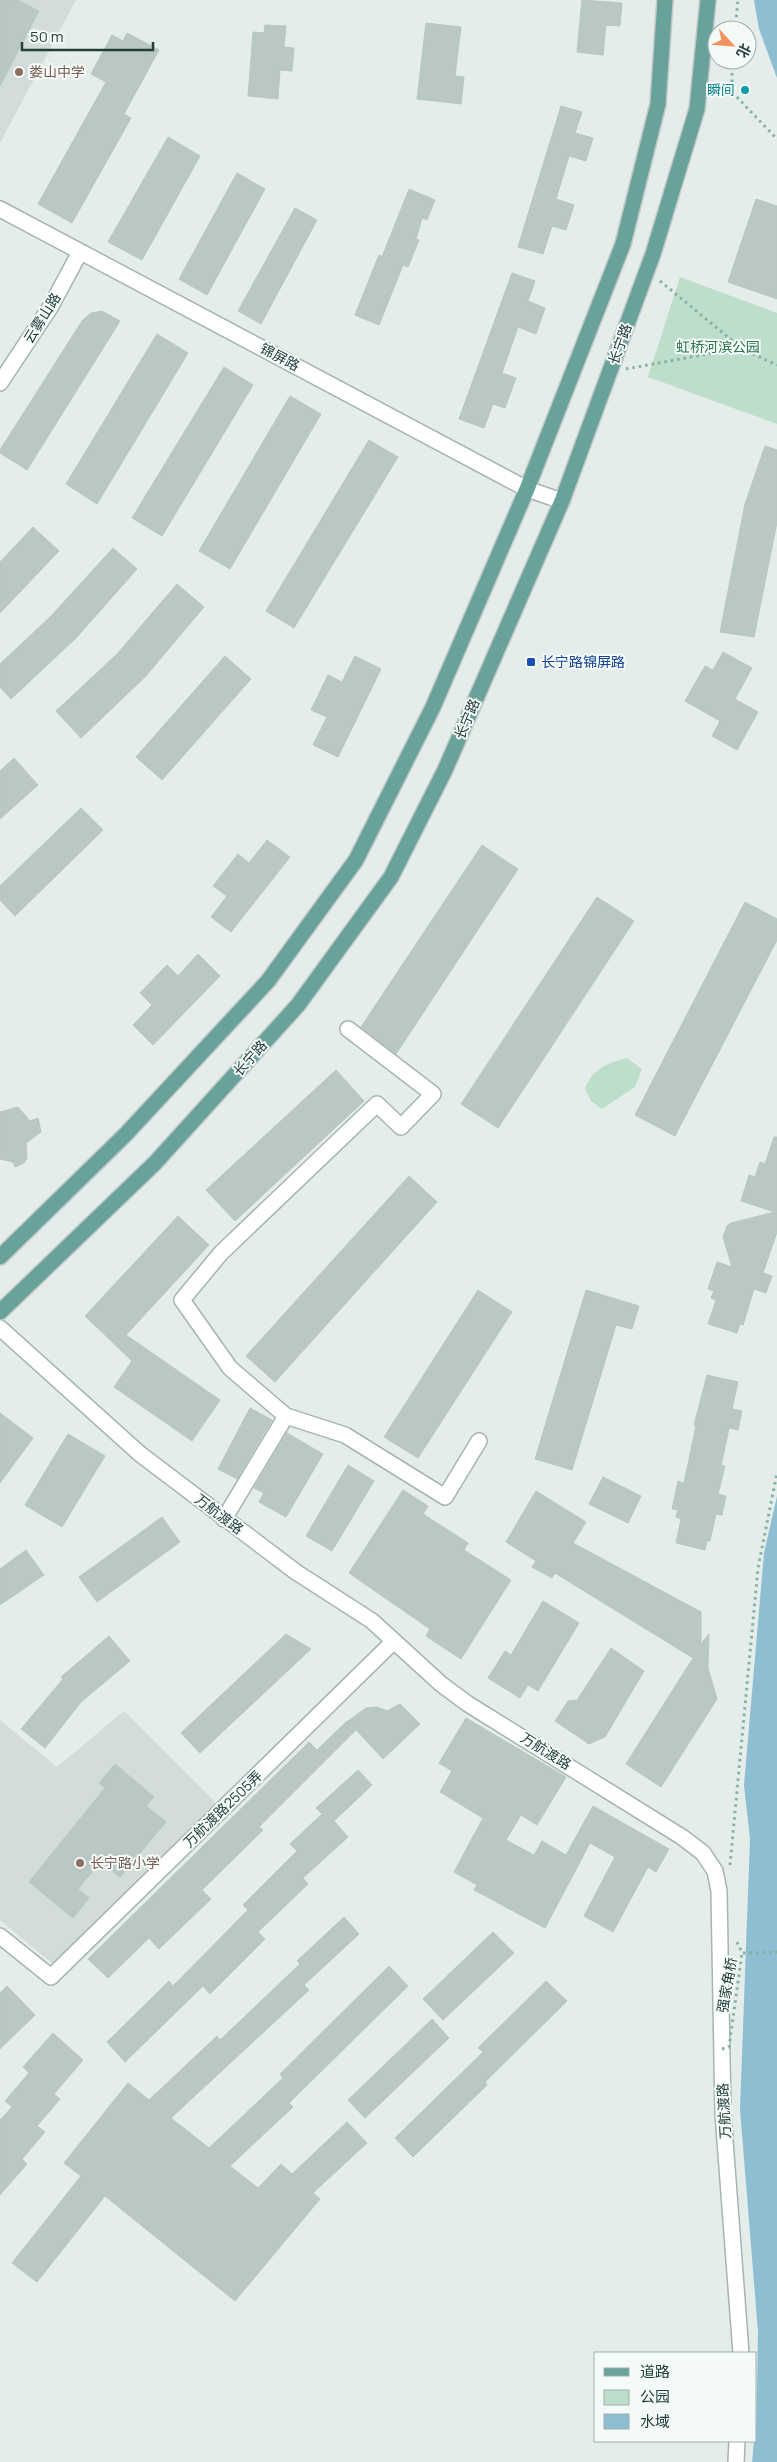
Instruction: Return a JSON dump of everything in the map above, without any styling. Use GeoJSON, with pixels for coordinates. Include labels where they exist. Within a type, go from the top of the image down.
{"type":"FeatureCollection","features":[{"type":"Feature","properties":{"kind":"main road"},"geometry":{"type":"LineString","coordinates":[[0,1257],[126,1134],[268,981],[356,860],[433,707],[527,489],[623,244],[658,104],[665,0]]}},
{"type":"Feature","properties":{"kind":"main road","name":"长宁路"},"geometry":{"type":"LineString","coordinates":[[0,1312],[155,1163],[298,1005],[391,877],[445,770],[562,501],[647,270],[697,109],[708,0]]}},
{"type":"Feature","properties":{"kind":"street","name":"锦屏路"},"geometry":{"type":"LineString","coordinates":[[0,209],[527,489],[562,501]]}},
{"type":"Feature","properties":{"kind":"street","name":"云雾山路"},"geometry":{"type":"LineString","coordinates":[[0,383],[51,306],[80,252]]}},
{"type":"Feature","properties":{"kind":"street"},"geometry":{"type":"LineString","coordinates":[[348,1029],[432,1094],[401,1127],[377,1104],[221,1253],[182,1300],[230,1368],[286,1416],[345,1435],[445,1497],[479,1441]]}},
{"type":"Feature","properties":{"kind":"street","name":"万航渡路"},"geometry":{"type":"LineString","coordinates":[[0,1328],[140,1454],[296,1572],[372,1621],[441,1684],[468,1704],[682,1837],[703,1853],[715,1871],[719,1891],[727,2051],[723,2114],[741,2352]]}},
{"type":"Feature","properties":{"kind":"street"},"geometry":{"type":"LineString","coordinates":[[224,1519],[286,1416]]}},
{"type":"Feature","properties":{"kind":"street","name":"万航渡路2505弄"},"geometry":{"type":"LineString","coordinates":[[0,1936],[51,1977],[394,1641]]}},
{"type":"Feature","properties":{"kind":"street"},"geometry":{"type":"LineString","coordinates":[[736,2462],[737,2442]]}},
{"type":"Feature","properties":{"kind":"path"},"geometry":{"type":"LineString","coordinates":[[736,20],[738,0]]}},
{"type":"Feature","properties":{"kind":"path"},"geometry":{"type":"LineString","coordinates":[[732,70],[732,92],[777,139]]}},
{"type":"Feature","properties":{"kind":"path"},"geometry":{"type":"LineString","coordinates":[[647,270],[740,348],[777,365]]}},
{"type":"Feature","properties":{"kind":"path"},"geometry":{"type":"LineString","coordinates":[[610,372],[740,348]]}},
{"type":"Feature","properties":{"kind":"path"},"geometry":{"type":"LineString","coordinates":[[730,1866],[758,1568],[777,1473]]}},
{"type":"Feature","properties":{"kind":"path","name":"强家角桥"},"geometry":{"type":"LineString","coordinates":[[727,2051],[742,1953],[777,1952]]}},
{"type":"Feature","properties":{"kind":"path"},"geometry":{"type":"LineString","coordinates":[[727,2051],[728,2010]]}},
{"type":"Feature","properties":{"kind":"shaded area","name":"娄山中学"},"geometry":{"type":"Polygon","coordinates":[[[0,0],[76,0],[0,143],[0,0]]]}},
{"type":"Feature","properties":{"kind":"shaded area","name":"长宁路小学"},"geometry":{"type":"Polygon","coordinates":[[[124,1711],[219,1806],[54,1965],[0,1920],[0,1720],[57,1767],[124,1711]]]}},
{"type":"Feature","properties":{"kind":"green space","name":"虹桥河滨公园"},"geometry":{"type":"Polygon","coordinates":[[[680,277],[777,313],[777,424],[648,377],[680,277]]]}},
{"type":"Feature","properties":{"kind":"green space"},"geometry":{"type":"Polygon","coordinates":[[[627,1058],[642,1069],[635,1087],[602,1109],[591,1101],[585,1088],[602,1067],[627,1058]]]}},
{"type":"Feature","properties":{"kind":"water"},"geometry":{"type":"Polygon","coordinates":[[[754,0],[777,0],[777,78],[759,29],[754,0]]]}},
{"type":"Feature","properties":{"kind":"water"},"geometry":{"type":"Polygon","coordinates":[[[777,1496],[777,2462],[752,2462],[754,2442],[757,2442],[758,2332],[740,2109],[750,1839],[744,1785],[764,1553],[777,1496]]]}},
{"type":"Feature","properties":{"kind":"building"},"geometry":{"type":"Polygon","coordinates":[[[0,0],[17,0],[39,11],[0,86],[0,0]]]}},
{"type":"Feature","properties":{"kind":"building"},"geometry":{"type":"Polygon","coordinates":[[[582,0],[622,3],[620,26],[606,25],[603,55],[577,52],[582,0]]]}},
{"type":"Feature","properties":{"kind":"building"},"geometry":{"type":"Polygon","coordinates":[[[426,23],[461,27],[455,76],[464,77],[461,104],[417,99],[426,23]]]}},
{"type":"Feature","properties":{"kind":"building"},"geometry":{"type":"Polygon","coordinates":[[[265,25],[286,26],[284,47],[294,48],[292,71],[280,70],[278,99],[248,96],[253,32],[264,33],[265,25]]]}},
{"type":"Feature","properties":{"kind":"building"},"geometry":{"type":"Polygon","coordinates":[[[127,33],[159,50],[124,114],[131,118],[72,223],[38,204],[106,82],[91,74],[112,35],[123,41],[127,33]]]}},
{"type":"Feature","properties":{"kind":"building"},"geometry":{"type":"Polygon","coordinates":[[[561,106],[582,112],[575,133],[593,138],[586,161],[569,156],[556,199],[574,205],[566,230],[552,226],[543,254],[518,247],[561,106]]]}},
{"type":"Feature","properties":{"kind":"building"},"geometry":{"type":"Polygon","coordinates":[[[168,137],[200,156],[142,260],[108,242],[168,137]]]}},
{"type":"Feature","properties":{"kind":"building"},"geometry":{"type":"Polygon","coordinates":[[[237,173],[265,189],[207,295],[179,279],[237,173]]]}},
{"type":"Feature","properties":{"kind":"building"},"geometry":{"type":"Polygon","coordinates":[[[409,189],[435,200],[427,220],[422,218],[416,239],[419,240],[408,267],[403,265],[379,325],[355,315],[379,255],[382,257],[409,189]]]}},
{"type":"Feature","properties":{"kind":"building"},"geometry":{"type":"Polygon","coordinates":[[[756,199],[777,206],[777,299],[728,282],[756,199]]]}},
{"type":"Feature","properties":{"kind":"building"},"geometry":{"type":"Polygon","coordinates":[[[295,208],[317,220],[261,324],[238,311],[295,208]]]}},
{"type":"Feature","properties":{"kind":"building"},"geometry":{"type":"Polygon","coordinates":[[[512,273],[535,281],[528,301],[545,308],[536,334],[518,327],[502,373],[516,378],[505,408],[493,404],[484,428],[459,419],[512,273]]]}},
{"type":"Feature","properties":{"kind":"building"},"geometry":{"type":"Polygon","coordinates":[[[102,311],[120,321],[27,470],[0,453],[0,450],[82,321],[91,313],[102,311]]]}},
{"type":"Feature","properties":{"kind":"building"},"geometry":{"type":"Polygon","coordinates":[[[157,334],[188,353],[97,504],[66,484],[157,334]]]}},
{"type":"Feature","properties":{"kind":"building"},"geometry":{"type":"Polygon","coordinates":[[[224,367],[253,385],[162,536],[132,518],[224,367]]]}},
{"type":"Feature","properties":{"kind":"building"},"geometry":{"type":"Polygon","coordinates":[[[290,396],[321,414],[230,569],[199,551],[290,396]]]}},
{"type":"Feature","properties":{"kind":"building"},"geometry":{"type":"Polygon","coordinates":[[[369,440],[398,457],[294,628],[266,611],[369,440]]]}},
{"type":"Feature","properties":{"kind":"building"},"geometry":{"type":"Polygon","coordinates":[[[765,446],[777,450],[777,522],[754,637],[720,632],[745,504],[765,446]]]}},
{"type":"Feature","properties":{"kind":"building"},"geometry":{"type":"Polygon","coordinates":[[[33,527],[59,551],[0,613],[0,562],[33,527]]]}},
{"type":"Feature","properties":{"kind":"building"},"geometry":{"type":"Polygon","coordinates":[[[113,548],[137,569],[76,638],[11,699],[0,687],[0,664],[52,615],[113,548]]]}},
{"type":"Feature","properties":{"kind":"building"},"geometry":{"type":"Polygon","coordinates":[[[177,584],[204,607],[145,677],[81,738],[56,711],[117,654],[177,584]]]}},
{"type":"Feature","properties":{"kind":"building"},"geometry":{"type":"Polygon","coordinates":[[[723,652],[752,668],[735,699],[758,712],[737,750],[712,736],[720,721],[685,701],[705,666],[713,670],[723,652]]]}},
{"type":"Feature","properties":{"kind":"building"},"geometry":{"type":"Polygon","coordinates":[[[225,656],[251,679],[162,780],[136,757],[225,656]]]}},
{"type":"Feature","properties":{"kind":"building"},"geometry":{"type":"Polygon","coordinates":[[[355,656],[381,669],[338,757],[313,745],[327,717],[311,710],[328,675],[342,682],[355,656]]]}},
{"type":"Feature","properties":{"kind":"building"},"geometry":{"type":"Polygon","coordinates":[[[14,758],[38,785],[0,819],[0,771],[14,758]]]}},
{"type":"Feature","properties":{"kind":"building"},"geometry":{"type":"Polygon","coordinates":[[[81,808],[103,830],[15,916],[0,900],[0,886],[81,808]]]}},
{"type":"Feature","properties":{"kind":"building"},"geometry":{"type":"Polygon","coordinates":[[[267,840],[290,857],[231,932],[211,917],[227,896],[213,886],[238,854],[249,863],[267,840]]]}},
{"type":"Feature","properties":{"kind":"building"},"geometry":{"type":"Polygon","coordinates":[[[482,845],[518,869],[396,1054],[361,1027],[482,845]]]}},
{"type":"Feature","properties":{"kind":"building"},"geometry":{"type":"Polygon","coordinates":[[[597,897],[634,921],[498,1128],[461,1104],[597,897]]]}},
{"type":"Feature","properties":{"kind":"building"},"geometry":{"type":"Polygon","coordinates":[[[745,902],[777,919],[777,940],[675,1136],[635,1115],[745,902]]]}},
{"type":"Feature","properties":{"kind":"building"},"geometry":{"type":"Polygon","coordinates":[[[198,954],[220,976],[153,1045],[133,1025],[152,1005],[140,993],[167,965],[178,976],[198,954]]]}},
{"type":"Feature","properties":{"kind":"building"},"geometry":{"type":"Polygon","coordinates":[[[336,1070],[364,1101],[235,1221],[206,1190],[336,1070]]]}},
{"type":"Feature","properties":{"kind":"building"},"geometry":{"type":"Polygon","coordinates":[[[18,1107],[30,1121],[38,1118],[41,1132],[26,1143],[27,1158],[24,1163],[15,1167],[13,1162],[0,1159],[0,1112],[18,1107]]]}},
{"type":"Feature","properties":{"kind":"building"},"geometry":{"type":"Polygon","coordinates":[[[774,1137],[777,1137],[777,1232],[763,1273],[772,1276],[766,1293],[754,1289],[743,1325],[740,1324],[737,1333],[708,1324],[716,1300],[711,1298],[714,1291],[708,1289],[717,1262],[732,1267],[723,1237],[727,1226],[731,1223],[775,1212],[741,1201],[749,1175],[755,1177],[760,1162],[765,1164],[774,1137]]]}},
{"type":"Feature","properties":{"kind":"building"},"geometry":{"type":"Polygon","coordinates":[[[409,1176],[437,1202],[275,1382],[246,1356],[409,1176]]]}},
{"type":"Feature","properties":{"kind":"building"},"geometry":{"type":"Polygon","coordinates":[[[178,1216],[209,1245],[126,1335],[220,1400],[192,1441],[114,1387],[132,1361],[85,1316],[178,1216]]]}},
{"type":"Feature","properties":{"kind":"building"},"geometry":{"type":"Polygon","coordinates":[[[478,1290],[512,1312],[418,1458],[384,1437],[478,1290]]]}},
{"type":"Feature","properties":{"kind":"building"},"geometry":{"type":"Polygon","coordinates":[[[586,1290],[639,1306],[632,1329],[616,1325],[572,1470],[535,1459],[586,1290]]]}},
{"type":"Feature","properties":{"kind":"building"},"geometry":{"type":"Polygon","coordinates":[[[707,1375],[738,1382],[732,1409],[742,1411],[738,1430],[729,1428],[721,1466],[725,1466],[718,1494],[726,1496],[722,1515],[716,1514],[710,1541],[707,1541],[705,1550],[676,1543],[681,1519],[676,1517],[678,1510],[672,1509],[678,1481],[684,1483],[696,1426],[694,1425],[707,1375]]]}},
{"type":"Feature","properties":{"kind":"building"},"geometry":{"type":"Polygon","coordinates":[[[250,1408],[272,1420],[237,1479],[218,1469],[250,1408]]]}},
{"type":"Feature","properties":{"kind":"building"},"geometry":{"type":"Polygon","coordinates":[[[0,1413],[33,1438],[0,1483],[0,1413]]]}},
{"type":"Feature","properties":{"kind":"building"},"geometry":{"type":"Polygon","coordinates":[[[287,1433],[323,1454],[286,1517],[259,1502],[264,1493],[254,1488],[287,1433]]]}},
{"type":"Feature","properties":{"kind":"building"},"geometry":{"type":"Polygon","coordinates":[[[68,1434],[105,1456],[62,1527],[25,1505],[68,1434]]]}},
{"type":"Feature","properties":{"kind":"building"},"geometry":{"type":"Polygon","coordinates":[[[348,1465],[374,1481],[332,1551],[306,1536],[348,1465]]]}},
{"type":"Feature","properties":{"kind":"building"},"geometry":{"type":"Polygon","coordinates":[[[603,1477],[641,1496],[628,1523],[589,1504],[603,1477]]]}},
{"type":"Feature","properties":{"kind":"building"},"geometry":{"type":"Polygon","coordinates":[[[403,1490],[428,1506],[423,1514],[468,1543],[464,1550],[511,1580],[461,1659],[426,1636],[430,1629],[349,1573],[403,1490]]]}},
{"type":"Feature","properties":{"kind":"building"},"geometry":{"type":"Polygon","coordinates":[[[536,1491],[586,1522],[573,1543],[701,1612],[701,1644],[709,1634],[708,1668],[717,1699],[661,1787],[626,1764],[693,1658],[555,1573],[552,1578],[532,1567],[536,1561],[506,1542],[536,1491]]]}},
{"type":"Feature","properties":{"kind":"building"},"geometry":{"type":"Polygon","coordinates":[[[162,1517],[180,1542],[97,1602],[79,1577],[162,1517]]]}},
{"type":"Feature","properties":{"kind":"building"},"geometry":{"type":"Polygon","coordinates":[[[26,1550],[44,1575],[0,1605],[0,1569],[26,1550]]]}},
{"type":"Feature","properties":{"kind":"building"},"geometry":{"type":"Polygon","coordinates":[[[543,1601],[579,1623],[538,1691],[528,1685],[520,1698],[488,1678],[505,1651],[511,1655],[543,1601]]]}},
{"type":"Feature","properties":{"kind":"building"},"geometry":{"type":"Polygon","coordinates":[[[286,1634],[311,1649],[200,1753],[181,1733],[286,1634]]]}},
{"type":"Feature","properties":{"kind":"building"},"geometry":{"type":"Polygon","coordinates":[[[109,1636],[130,1661],[81,1702],[45,1748],[21,1729],[63,1679],[61,1677],[109,1636]]]}},
{"type":"Feature","properties":{"kind":"building"},"geometry":{"type":"Polygon","coordinates":[[[611,1648],[644,1671],[605,1737],[589,1744],[555,1721],[568,1701],[577,1700],[611,1648]]]}},
{"type":"Feature","properties":{"kind":"building"},"geometry":{"type":"Polygon","coordinates":[[[400,1704],[420,1724],[383,1759],[348,1721],[366,1708],[377,1707],[387,1711],[400,1704]]]}},
{"type":"Feature","properties":{"kind":"building"},"geometry":{"type":"Polygon","coordinates":[[[466,1718],[566,1777],[537,1825],[521,1815],[506,1840],[534,1855],[542,1841],[566,1855],[593,1806],[669,1849],[656,1872],[648,1867],[613,1932],[584,1916],[615,1857],[590,1843],[545,1928],[474,1890],[477,1885],[454,1872],[483,1818],[440,1792],[452,1771],[439,1763],[466,1718]]]}},
{"type":"Feature","properties":{"kind":"building"},"geometry":{"type":"Polygon","coordinates":[[[347,1721],[356,1730],[259,1827],[263,1830],[202,1890],[211,1899],[159,1949],[149,1938],[108,1978],[88,1959],[309,1742],[317,1750],[347,1721]]]}},
{"type":"Feature","properties":{"kind":"building"},"geometry":{"type":"Polygon","coordinates":[[[115,1764],[154,1797],[146,1806],[166,1822],[120,1877],[101,1861],[78,1889],[89,1898],[73,1918],[29,1882],[105,1788],[99,1783],[115,1764]]]}},
{"type":"Feature","properties":{"kind":"building"},"geometry":{"type":"Polygon","coordinates":[[[358,1770],[372,1785],[334,1821],[348,1837],[303,1878],[308,1884],[258,1932],[265,1939],[210,1994],[203,1986],[125,2062],[107,2042],[169,1981],[173,1986],[248,1910],[243,1905],[297,1851],[290,1844],[322,1814],[316,1808],[358,1770]]]}},
{"type":"Feature","properties":{"kind":"building"},"geometry":{"type":"Polygon","coordinates":[[[344,1917],[359,1934],[304,1985],[309,1990],[171,2118],[209,2148],[283,2078],[280,2074],[389,1966],[408,1986],[289,2103],[293,2107],[230,2166],[258,2188],[281,2164],[292,2174],[347,2122],[367,2143],[313,2193],[320,2199],[235,2301],[105,2196],[37,2282],[12,2263],[81,2176],[64,2163],[128,2083],[149,2100],[217,2036],[220,2040],[300,1964],[297,1961],[344,1917]]]}},
{"type":"Feature","properties":{"kind":"building"},"geometry":{"type":"Polygon","coordinates":[[[493,1932],[514,1953],[443,2020],[423,1999],[493,1932]]]}},
{"type":"Feature","properties":{"kind":"building"},"geometry":{"type":"Polygon","coordinates":[[[546,1981],[567,2001],[485,2082],[487,2085],[413,2157],[395,2138],[483,2052],[478,2048],[546,1981]]]}},
{"type":"Feature","properties":{"kind":"building"},"geometry":{"type":"Polygon","coordinates":[[[7,1986],[35,2015],[0,2049],[0,1993],[7,1986]]]}},
{"type":"Feature","properties":{"kind":"building"},"geometry":{"type":"Polygon","coordinates":[[[432,2019],[449,2038],[365,2118],[348,2100],[432,2019]]]}},
{"type":"Feature","properties":{"kind":"building"},"geometry":{"type":"Polygon","coordinates":[[[53,2033],[83,2060],[54,2094],[60,2099],[37,2126],[45,2132],[22,2159],[27,2164],[0,2195],[0,2120],[12,2107],[5,2101],[29,2073],[23,2067],[53,2033]]]}},
{"type":"Feature","properties":{"kind":"place","name":"娄山中学"},"geometry":{"type":"Point","coordinates":[19,72]}},
{"type":"Feature","properties":{"kind":"place","name":"瞬间"},"geometry":{"type":"Point","coordinates":[745,90]}},
{"type":"Feature","properties":{"kind":"place","name":"长宁路锦屏路"},"geometry":{"type":"Point","coordinates":[531,662]}},
{"type":"Feature","properties":{"kind":"place","name":"长宁路小学"},"geometry":{"type":"Point","coordinates":[80,1863]}}]}
